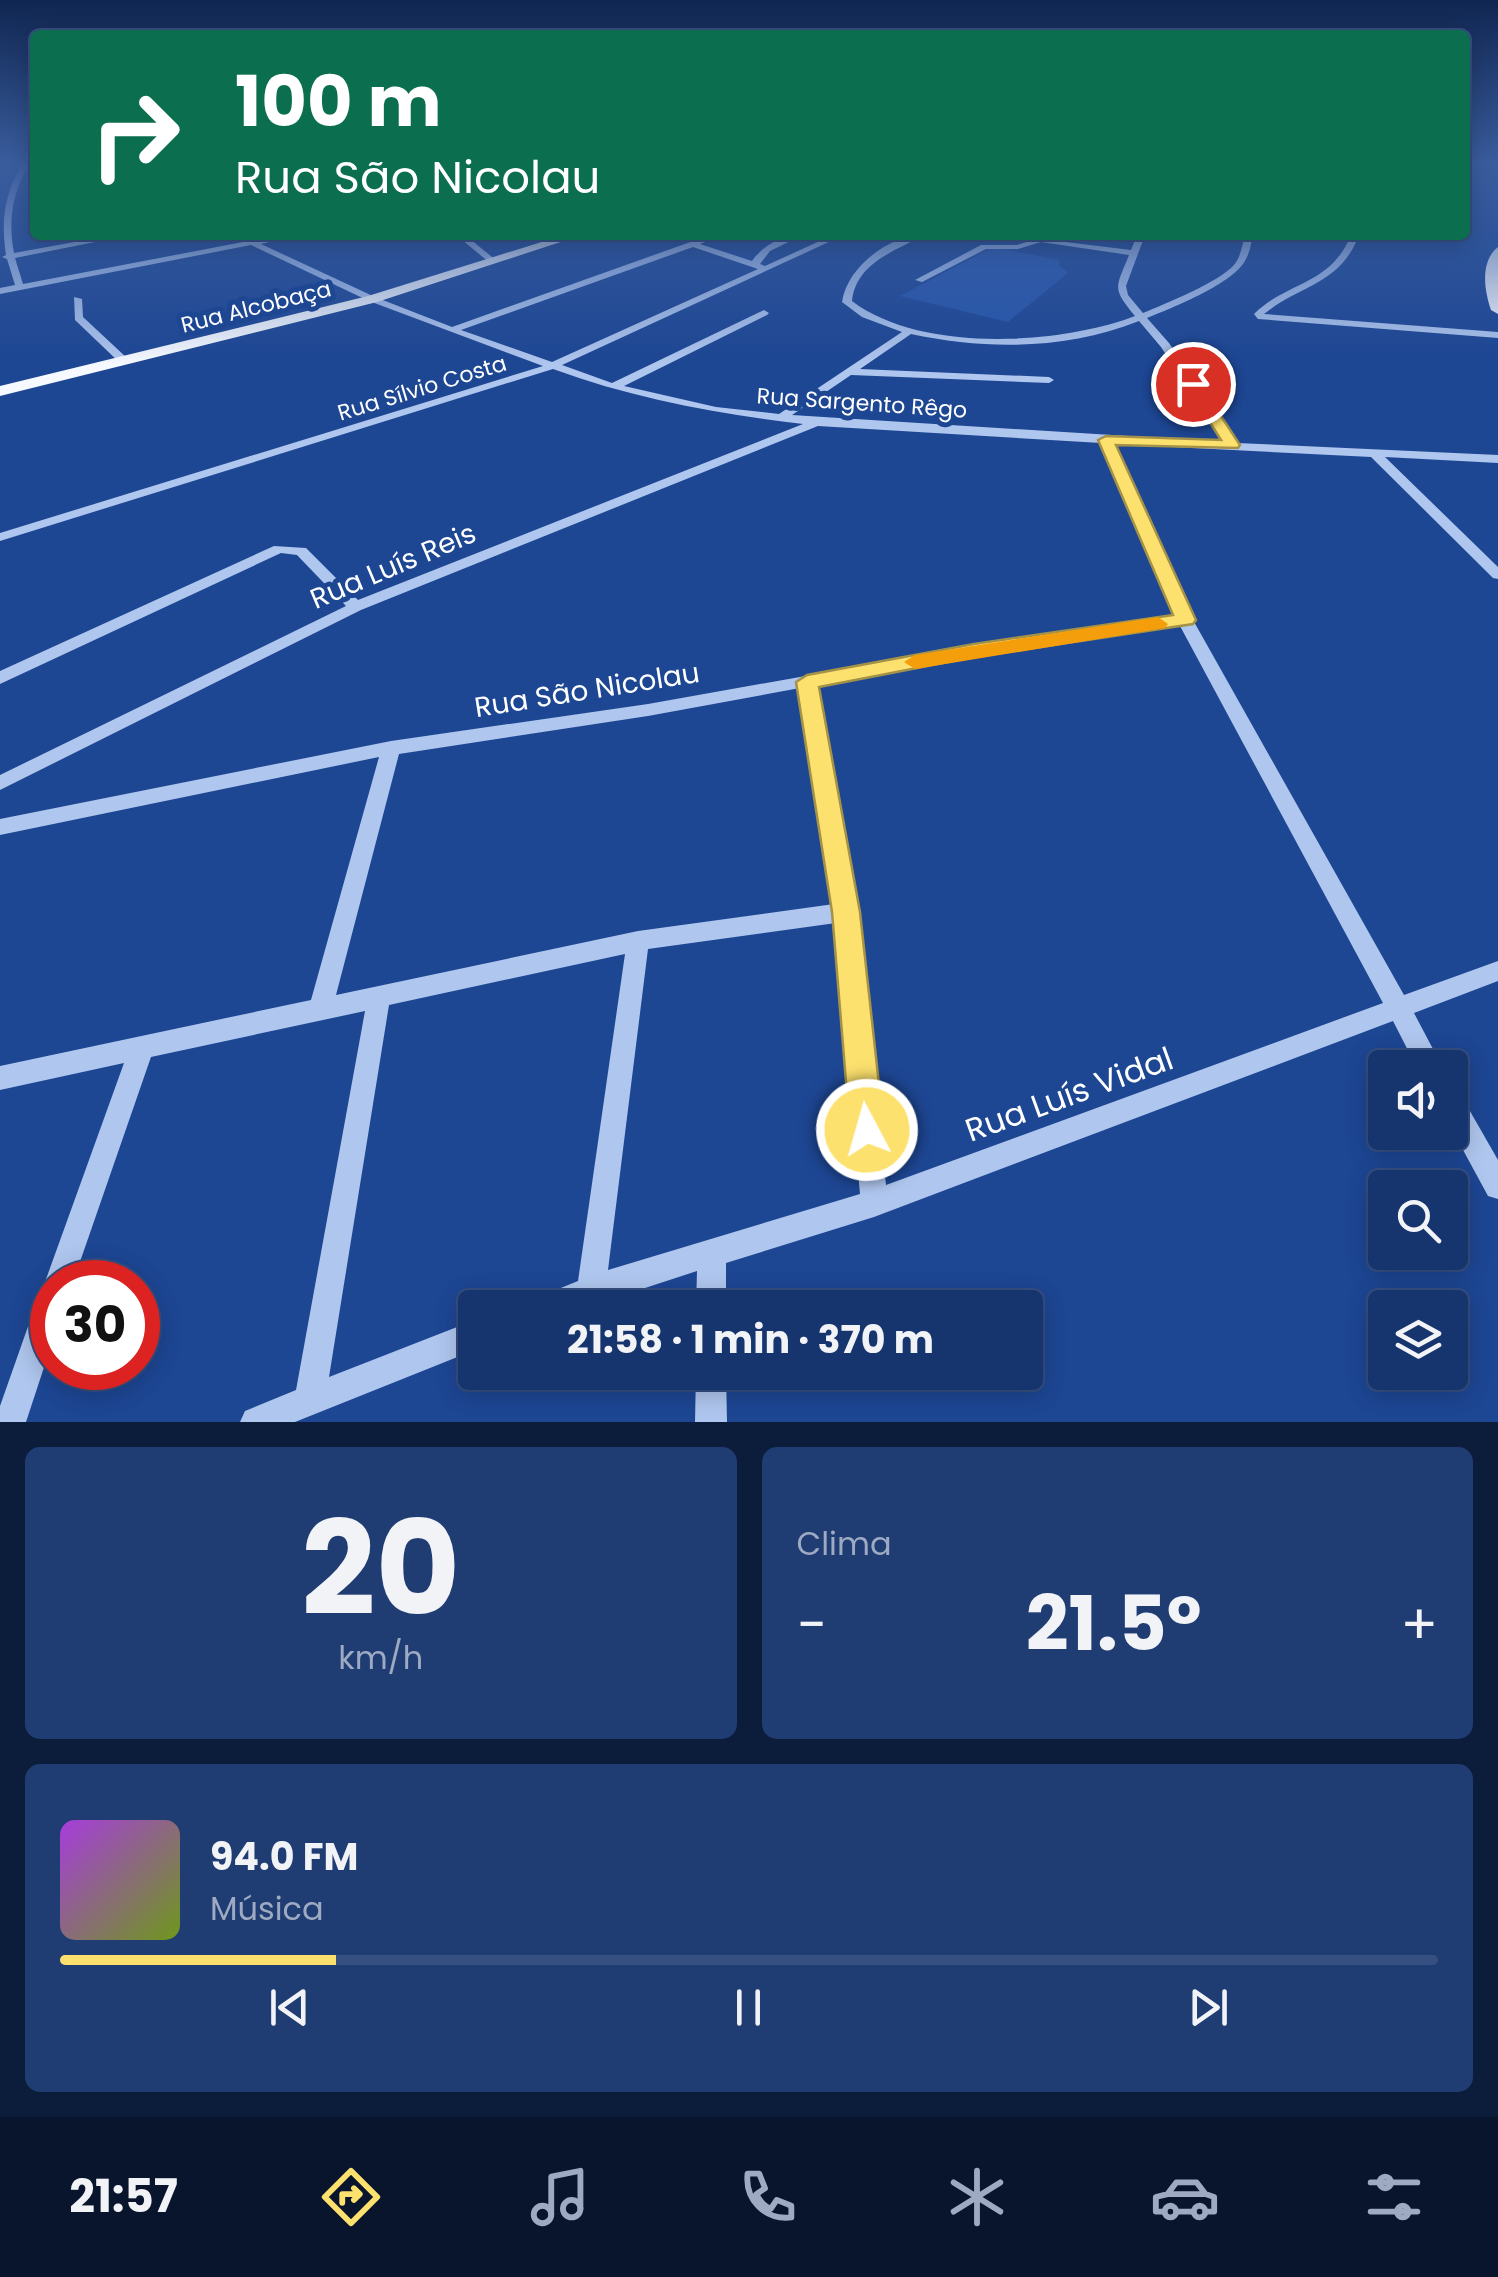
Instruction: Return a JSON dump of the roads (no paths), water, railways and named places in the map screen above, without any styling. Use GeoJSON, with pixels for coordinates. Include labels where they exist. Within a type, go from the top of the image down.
{"type":"FeatureCollection","features":[{"type":"Feature","properties":{"kind":"main road","name":"Rua Alcobaça"},"geometry":{"type":"LineString","coordinates":[[0,390],[372,299],[561,240]]}},
{"type":"Feature","properties":{"kind":"main road"},"geometry":{"type":"LineString","coordinates":[[1498,251],[1490,270],[1492,297],[1498,310]]}},
{"type":"Feature","properties":{"kind":"street"},"geometry":{"type":"LineString","coordinates":[[5,260],[88,240]]}},
{"type":"Feature","properties":{"kind":"street"},"geometry":{"type":"LineString","coordinates":[[0,291],[264,240]]}},
{"type":"Feature","properties":{"kind":"street"},"geometry":{"type":"LineString","coordinates":[[466,240],[493,262]]}},
{"type":"Feature","properties":{"kind":"street"},"geometry":{"type":"LineString","coordinates":[[452,330],[703,240]]}},
{"type":"Feature","properties":{"kind":"street"},"geometry":{"type":"LineString","coordinates":[[761,267],[757,257],[788,240]]}},
{"type":"Feature","properties":{"kind":"street","name":"Rua Sílvio Costa"},"geometry":{"type":"LineString","coordinates":[[0,538],[554,367],[761,267],[828,240]]}},
{"type":"Feature","properties":{"kind":"street"},"geometry":{"type":"LineString","coordinates":[[910,240],[876,256],[846,294],[847,302],[858,312],[910,331],[1005,345],[1075,339],[1143,316],[1234,270],[1242,260],[1248,240]]}},
{"type":"Feature","properties":{"kind":"street"},"geometry":{"type":"LineString","coordinates":[[919,280],[984,247],[1018,247],[1042,240]]}},
{"type":"Feature","properties":{"kind":"street"},"geometry":{"type":"LineString","coordinates":[[1139,240],[1122,286],[1123,296],[1143,316],[1232,445]]}},
{"type":"Feature","properties":{"kind":"street"},"geometry":{"type":"LineString","coordinates":[[1354,240],[1350,253],[1340,263],[1305,288],[1262,310],[1261,317],[1498,335]]}},
{"type":"Feature","properties":{"kind":"street"},"geometry":{"type":"LineString","coordinates":[[1039,241],[1134,253]]}},
{"type":"Feature","properties":{"kind":"street","name":"Rua Sargento Rêgo"},"geometry":{"type":"LineString","coordinates":[[253,242],[372,299],[452,330],[613,387],[667,401],[818,422],[1498,458]]}},
{"type":"Feature","properties":{"kind":"street"},"geometry":{"type":"LineString","coordinates":[[1,243],[5,260],[20,287]]}},
{"type":"Feature","properties":{"kind":"street"},"geometry":{"type":"LineString","coordinates":[[691,244],[761,267]]}},
{"type":"Feature","properties":{"kind":"street"},"geometry":{"type":"LineString","coordinates":[[77,299],[78,318],[122,360]]}},
{"type":"Feature","properties":{"kind":"street"},"geometry":{"type":"LineString","coordinates":[[613,387],[764,313]]}},
{"type":"Feature","properties":{"kind":"street"},"geometry":{"type":"LineString","coordinates":[[779,418],[910,331]]}},
{"type":"Feature","properties":{"kind":"street"},"geometry":{"type":"LineString","coordinates":[[848,372],[1050,380]]}},
{"type":"Feature","properties":{"kind":"street","name":"Rua Luís Reis"},"geometry":{"type":"LineString","coordinates":[[0,783],[356,607],[818,422]]}},
{"type":"Feature","properties":{"kind":"street"},"geometry":{"type":"LineString","coordinates":[[1106,440],[1186,620],[1421,1050]]}},
{"type":"Feature","properties":{"kind":"street"},"geometry":{"type":"LineString","coordinates":[[1374,452],[1498,575]]}},
{"type":"Feature","properties":{"kind":"street"},"geometry":{"type":"LineString","coordinates":[[0,678],[279,549],[293,547],[301,551],[356,607]]}},
{"type":"Feature","properties":{"kind":"street","name":"Rua São Nicolau"},"geometry":{"type":"LineString","coordinates":[[0,828],[391,748],[807,682],[974,650],[1186,620]]}},
{"type":"Feature","properties":{"kind":"street"},"geometry":{"type":"LineString","coordinates":[[807,682],[846,912],[874,1203]]}},
{"type":"Feature","properties":{"kind":"street"},"geometry":{"type":"LineString","coordinates":[[320,1010],[391,748]]}},
{"type":"Feature","properties":{"kind":"street"},"geometry":{"type":"LineString","coordinates":[[0,1078],[638,941],[846,912]]}},
{"type":"Feature","properties":{"kind":"street"},"geometry":{"type":"LineString","coordinates":[[591,1290],[638,941]]}},
{"type":"Feature","properties":{"kind":"street","name":"Rua Luís Vidal"},"geometry":{"type":"LineString","coordinates":[[591,1290],[874,1203],[1498,971]]}},
{"type":"Feature","properties":{"kind":"street"},"geometry":{"type":"LineString","coordinates":[[310,1400],[380,996]]}},
{"type":"Feature","properties":{"kind":"street"},"geometry":{"type":"LineString","coordinates":[[67,1260],[141,1050]]}},
{"type":"Feature","properties":{"kind":"street"},"geometry":{"type":"LineString","coordinates":[[1468,1133],[1498,1186]]}},
{"type":"Feature","properties":{"kind":"street"},"geometry":{"type":"LineString","coordinates":[[712,1253],[712,1290]]}},
{"type":"Feature","properties":{"kind":"street"},"geometry":{"type":"LineString","coordinates":[[256,1422],[458,1343]]}},
{"type":"Feature","properties":{"kind":"street"},"geometry":{"type":"LineString","coordinates":[[10,1422],[30,1364]]}},
{"type":"Feature","properties":{"kind":"street"},"geometry":{"type":"LineString","coordinates":[[711,1390],[711,1422]]}}]}
